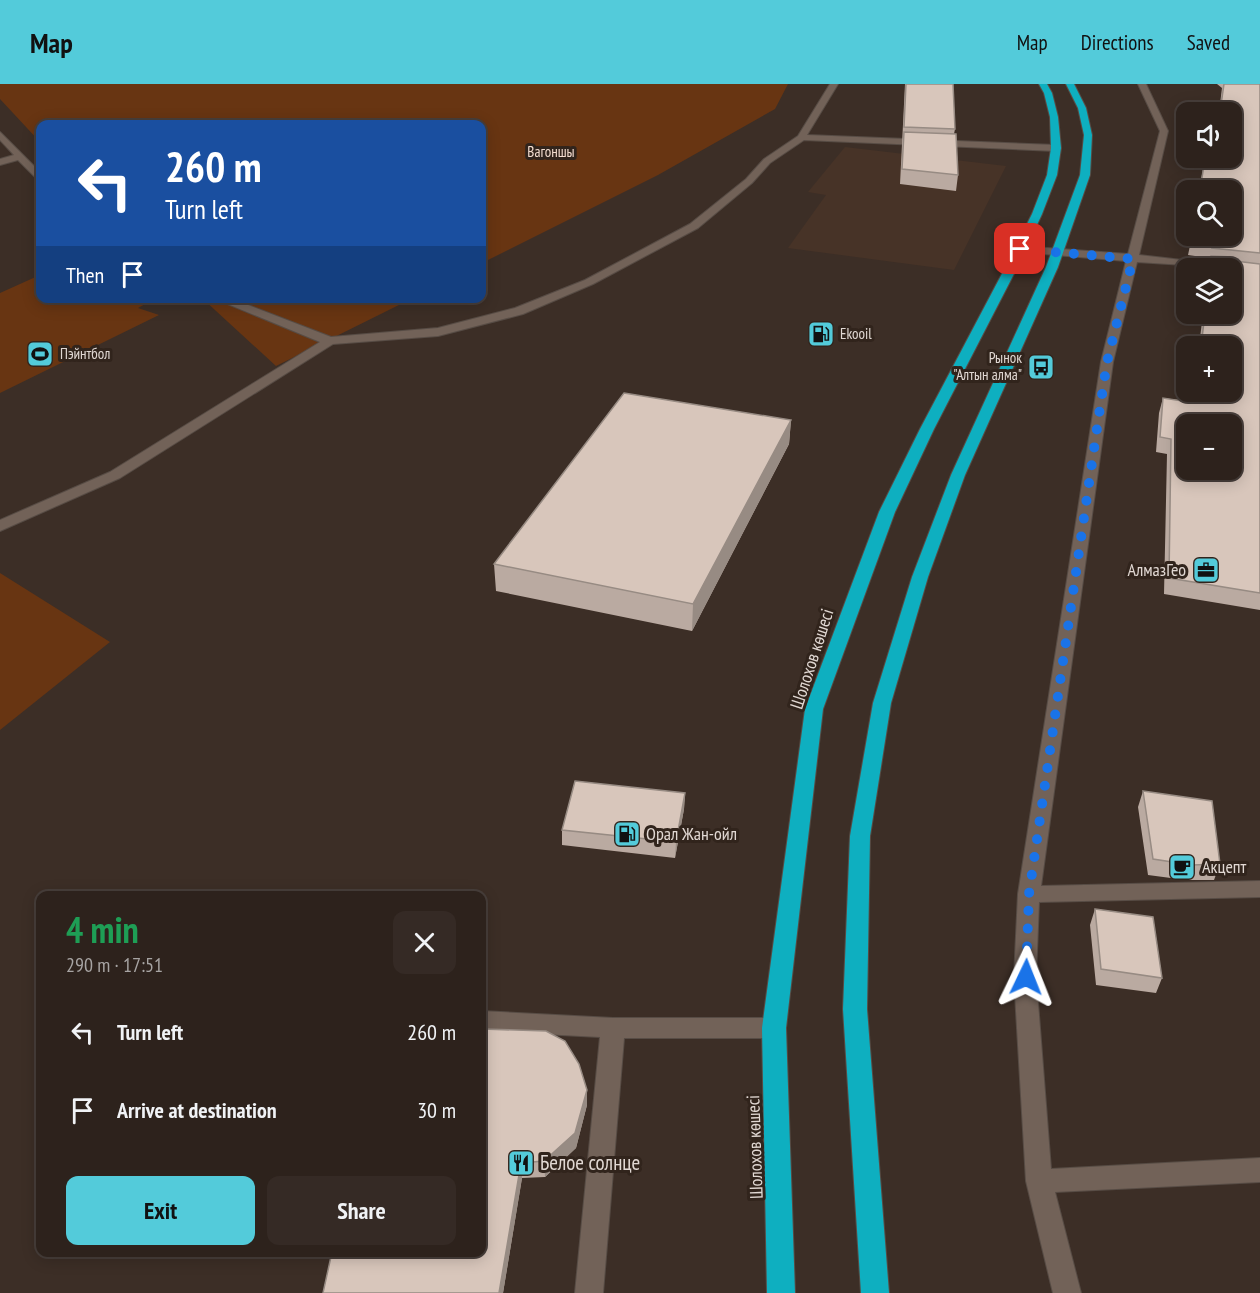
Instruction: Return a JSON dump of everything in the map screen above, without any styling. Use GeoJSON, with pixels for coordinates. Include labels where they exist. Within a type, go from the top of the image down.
{"type":"FeatureCollection","features":[{"type":"Feature","properties":{"kind":"highway","name":"Шолохов көшесі"},"geometry":{"type":"LineString","coordinates":[[781,1293],[774,1028],[814,709],[886,512],[1020,249],[1052,175],[1056,148],[1054,117],[1043,84]]}},
{"type":"Feature","properties":{"kind":"highway"},"geometry":{"type":"LineString","coordinates":[[875,1293],[855,1009],[860,836],[882,703],[920,577],[958,475],[1057,252],[1086,175],[1088,135],[1082,108],[1070,84]]}},
{"type":"Feature","properties":{"kind":"street"},"geometry":{"type":"LineString","coordinates":[[231,303],[330,341],[353,341],[438,332],[519,310],[589,282],[694,226],[749,182],[767,161],[802,137],[806,126],[834,84]]}},
{"type":"Feature","properties":{"kind":"street"},"geometry":{"type":"LineString","coordinates":[[1067,1293],[1039,1181],[1026,977],[1029,894],[1107,362],[1164,130],[1142,84]]}},
{"type":"Feature","properties":{"kind":"street"},"geometry":{"type":"LineString","coordinates":[[0,135],[36,173]]}},
{"type":"Feature","properties":{"kind":"street"},"geometry":{"type":"LineString","coordinates":[[802,137],[1056,148]]}},
{"type":"Feature","properties":{"kind":"street"},"geometry":{"type":"LineString","coordinates":[[0,162],[21,156]]}},
{"type":"Feature","properties":{"kind":"street"},"geometry":{"type":"LineString","coordinates":[[1020,249],[1184,262],[1260,272]]}},
{"type":"Feature","properties":{"kind":"street"},"geometry":{"type":"LineString","coordinates":[[0,526],[115,476],[330,341]]}},
{"type":"Feature","properties":{"kind":"street"},"geometry":{"type":"LineString","coordinates":[[1029,894],[1260,889]]}},
{"type":"Feature","properties":{"kind":"street"},"geometry":{"type":"LineString","coordinates":[[486,1021],[613,1028],[774,1028]]}},
{"type":"Feature","properties":{"kind":"street"},"geometry":{"type":"LineString","coordinates":[[589,1293],[613,1028]]}},
{"type":"Feature","properties":{"kind":"street"},"geometry":{"type":"LineString","coordinates":[[1039,1181],[1260,1170]]}},
{"type":"Feature","properties":{"kind":"shaded area"},"geometry":{"type":"Polygon","coordinates":[[[845,147],[1006,166],[954,270],[788,248],[826,195],[808,192],[845,147]]]}},
{"type":"Feature","properties":{"kind":"green space","name":"Вагоншы"},"geometry":{"type":"Polygon","coordinates":[[[0,84],[788,84],[775,109],[658,175],[486,261],[486,120],[36,120],[36,138],[0,99],[0,84]]]}},
{"type":"Feature","properties":{"kind":"green space","name":"Пэйнтбол"},"geometry":{"type":"Polygon","coordinates":[[[36,277],[36,303],[147,303],[138,308],[159,315],[0,393],[0,293],[36,277]]]}},
{"type":"Feature","properties":{"kind":"green space"},"geometry":{"type":"Polygon","coordinates":[[[207,303],[403,303],[276,366],[207,303]]]}},
{"type":"Feature","properties":{"kind":"green space"},"geometry":{"type":"Polygon","coordinates":[[[0,573],[110,642],[0,730],[0,573]]]}},
{"type":"Feature","properties":{"kind":"building"},"geometry":{"type":"Polygon","coordinates":[[[906,84],[953,84],[955,129],[904,127],[906,84]]]}},
{"type":"Feature","properties":{"kind":"building"},"geometry":{"type":"Polygon","coordinates":[[[1224,84],[1260,84],[1260,253],[1212,248],[1213,246],[1242,246],[1242,180],[1202,180],[1204,168],[1242,168],[1242,102],[1221,102],[1224,84]]]}},
{"type":"Feature","properties":{"kind":"building"},"geometry":{"type":"Polygon","coordinates":[[[904,132],[956,134],[958,175],[902,169],[904,132]]]}},
{"type":"Feature","properties":{"kind":"building"},"geometry":{"type":"Polygon","coordinates":[[[1211,256],[1234,258],[1211,258],[1211,256]]]}},
{"type":"Feature","properties":{"kind":"building"},"geometry":{"type":"Polygon","coordinates":[[[1242,262],[1260,264],[1260,593],[1169,578],[1171,439],[1160,437],[1163,398],[1176,400],[1176,402],[1242,402],[1242,336],[1202,336],[1204,324],[1242,324],[1242,262]]]}},
{"type":"Feature","properties":{"kind":"building"},"geometry":{"type":"Polygon","coordinates":[[[624,393],[791,420],[693,604],[494,564],[624,393]]]}},
{"type":"Feature","properties":{"kind":"building"},"geometry":{"type":"Polygon","coordinates":[[[575,781],[685,793],[676,842],[562,830],[575,781]]]}},
{"type":"Feature","properties":{"kind":"building"},"geometry":{"type":"Polygon","coordinates":[[[1143,791],[1212,801],[1220,864],[1192,865],[1153,859],[1143,791]]]}},
{"type":"Feature","properties":{"kind":"building"},"geometry":{"type":"Polygon","coordinates":[[[1095,909],[1153,917],[1162,978],[1101,969],[1095,909]]]}},
{"type":"Feature","properties":{"kind":"building","name":"Белое солнце"},"geometry":{"type":"Polygon","coordinates":[[[486,1029],[546,1031],[565,1041],[579,1064],[587,1090],[575,1133],[544,1161],[521,1163],[499,1293],[323,1293],[331,1257],[486,1257],[486,1029]]]}},
{"type":"Feature","properties":{"kind":"place","name":"Ekooil"},"geometry":{"type":"Point","coordinates":[821,334]}},
{"type":"Feature","properties":{"kind":"place","name":"Пэйнтбол"},"geometry":{"type":"Point","coordinates":[40,354]}},
{"type":"Feature","properties":{"kind":"place","name":"Рынок \"Алтын алма\""},"geometry":{"type":"Point","coordinates":[1041,367]}},
{"type":"Feature","properties":{"kind":"place","name":"АлмазГео"},"geometry":{"type":"Point","coordinates":[1206,570]}},
{"type":"Feature","properties":{"kind":"place","name":"Орал Жан-ойл"},"geometry":{"type":"Point","coordinates":[627,834]}},
{"type":"Feature","properties":{"kind":"place","name":"Акцепт"},"geometry":{"type":"Point","coordinates":[1182,867]}},
{"type":"Feature","properties":{"kind":"place","name":"Белое солнце"},"geometry":{"type":"Point","coordinates":[521,1163]}},
{"type":"Feature","properties":{"kind":"route"},"geometry":{"type":"LineString","coordinates":[[1020,249],[1133,259],[1107,362],[1100,408],[1029,894],[1026,977]]}}]}
